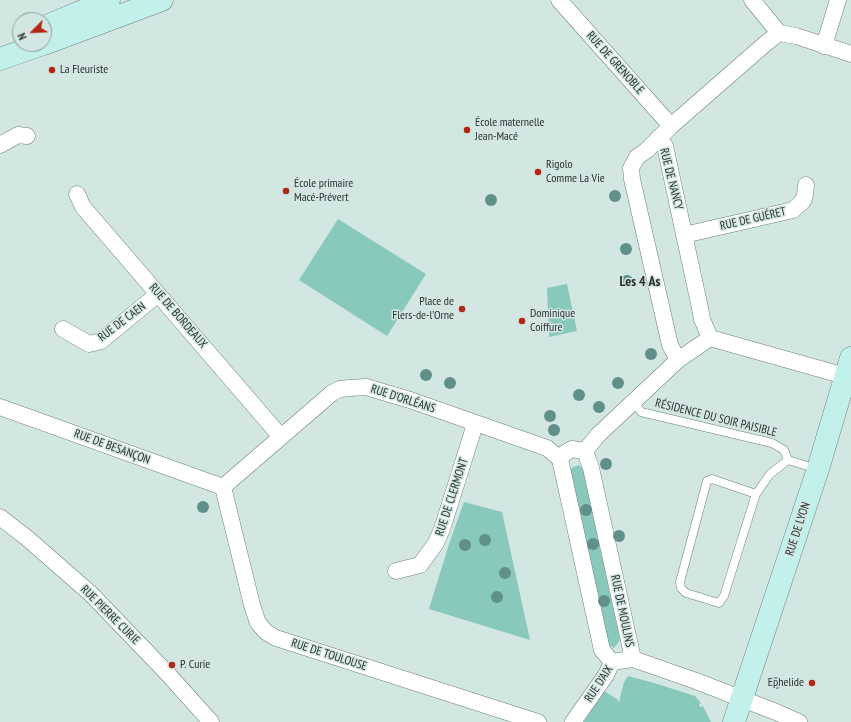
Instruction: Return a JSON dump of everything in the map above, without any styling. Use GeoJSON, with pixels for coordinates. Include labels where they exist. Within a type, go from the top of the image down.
{"type":"FeatureCollection","features":[{"type":"Feature","properties":{"kind":"street"},"geometry":{"type":"LineString","coordinates":[[52,23],[109,0]]}},
{"type":"Feature","properties":{"kind":"street"},"geometry":{"type":"LineString","coordinates":[[52,41],[162,0]]}},
{"type":"Feature","properties":{"kind":"street","name":"RUE DE GRENOBLE"},"geometry":{"type":"LineString","coordinates":[[559,0],[671,126]]}},
{"type":"Feature","properties":{"kind":"street"},"geometry":{"type":"LineString","coordinates":[[752,0],[779,33],[796,36],[851,54]]}},
{"type":"Feature","properties":{"kind":"street"},"geometry":{"type":"LineString","coordinates":[[824,46],[838,0]]}},
{"type":"Feature","properties":{"kind":"street"},"geometry":{"type":"LineString","coordinates":[[658,138],[779,33]]}},
{"type":"Feature","properties":{"kind":"street"},"geometry":{"type":"LineString","coordinates":[[0,47],[12,42]]}},
{"type":"Feature","properties":{"kind":"street"},"geometry":{"type":"LineString","coordinates":[[0,59],[21,52]]}},
{"type":"Feature","properties":{"kind":"street"},"geometry":{"type":"LineString","coordinates":[[0,145],[18,135],[27,136]]}},
{"type":"Feature","properties":{"kind":"street","name":"RUE DE NANCY"},"geometry":{"type":"LineString","coordinates":[[678,360],[670,345],[632,179],[631,168],[637,157],[647,150],[658,138],[665,146],[702,320],[710,338]]}},
{"type":"Feature","properties":{"kind":"street","name":"RUE DE GUÉRET"},"geometry":{"type":"LineString","coordinates":[[684,235],[793,210],[802,201],[805,195],[806,185]]}},
{"type":"Feature","properties":{"kind":"street","name":"RUE DE BORDEAUX"},"geometry":{"type":"LineString","coordinates":[[77,194],[83,207],[281,437]]}},
{"type":"Feature","properties":{"kind":"street","name":"RUE DE CAEN"},"geometry":{"type":"LineString","coordinates":[[63,329],[89,344],[101,341],[158,294]]}},
{"type":"Feature","properties":{"kind":"street"},"geometry":{"type":"LineString","coordinates":[[560,459],[565,453],[572,449],[585,451],[598,435],[678,360],[710,338],[848,367]]}},
{"type":"Feature","properties":{"kind":"street","name":"RUE DE LYON"},"geometry":{"type":"LineString","coordinates":[[734,722],[756,660],[818,469],[848,367]]}},
{"type":"Feature","properties":{"kind":"street","name":"RUE D'ORLÉANS"},"geometry":{"type":"LineString","coordinates":[[223,487],[332,393],[340,389],[366,387],[410,400],[547,448],[560,459]]}},
{"type":"Feature","properties":{"kind":"street","name":"RUE DE BESANÇON"},"geometry":{"type":"LineString","coordinates":[[0,407],[223,487]]}},
{"type":"Feature","properties":{"kind":"street","name":"RUE DE CLERMONT"},"geometry":{"type":"LineString","coordinates":[[396,571],[420,565],[436,542],[445,522],[474,423]]}},
{"type":"Feature","properties":{"kind":"street","name":"RUE DE MOULINS"},"geometry":{"type":"LineString","coordinates":[[585,451],[591,468],[633,659],[696,681],[798,722]]}},
{"type":"Feature","properties":{"kind":"street","name":"RUE DE MOULINS"},"geometry":{"type":"LineString","coordinates":[[560,459],[602,650],[612,662]]}},
{"type":"Feature","properties":{"kind":"street","name":"RUE DE TOULOUSE"},"geometry":{"type":"LineString","coordinates":[[223,487],[253,610],[258,623],[266,632],[276,638],[538,722]]}},
{"type":"Feature","properties":{"kind":"street","name":"RUE PIERRE CURIE"},"geometry":{"type":"LineString","coordinates":[[0,517],[28,538],[91,594],[172,678],[211,722]]}},
{"type":"Feature","properties":{"kind":"street","name":"RUE D'AIX"},"geometry":{"type":"LineString","coordinates":[[573,722],[606,675],[612,662],[633,659]]}},
{"type":"Feature","properties":{"kind":"lane","name":"RÉSIDENCE DU SOIR PAISIBLE"},"geometry":{"type":"LineString","coordinates":[[634,402],[642,412],[772,443],[784,450],[788,460]]}},
{"type":"Feature","properties":{"kind":"lane"},"geometry":{"type":"LineString","coordinates":[[756,494],[712,479],[707,481],[680,582],[681,588],[686,593],[719,603],[724,596],[756,494],[770,474],[788,460],[818,469]]}},
{"type":"Feature","properties":{"kind":"green space"},"geometry":{"type":"Polygon","coordinates":[[[338,219],[426,274],[387,336],[299,280],[338,219]]]}},
{"type":"Feature","properties":{"kind":"green space"},"geometry":{"type":"Polygon","coordinates":[[[567,284],[577,331],[549,337],[547,288],[567,284]]]}},
{"type":"Feature","properties":{"kind":"green space"},"geometry":{"type":"Polygon","coordinates":[[[579,465],[583,469],[620,640],[614,648],[608,644],[570,470],[579,465]]]}},
{"type":"Feature","properties":{"kind":"green space"},"geometry":{"type":"Polygon","coordinates":[[[464,502],[502,512],[530,640],[429,609],[464,502]]]}},
{"type":"Feature","properties":{"kind":"green space"},"geometry":{"type":"Polygon","coordinates":[[[628,676],[695,696],[701,703],[699,704],[700,707],[703,706],[711,722],[583,722],[604,691],[617,699],[619,702],[624,682],[628,676]]]}},
{"type":"Feature","properties":{"kind":"place","name":"La Fleuriste"},"geometry":{"type":"Point","coordinates":[52,70]}},
{"type":"Feature","properties":{"kind":"place","name":"École maternelle Jean-Macé"},"geometry":{"type":"Point","coordinates":[467,130]}},
{"type":"Feature","properties":{"kind":"place","name":"Rigolo Comme La Vie"},"geometry":{"type":"Point","coordinates":[538,172]}},
{"type":"Feature","properties":{"kind":"place","name":"École primaire Macé-Prévert"},"geometry":{"type":"Point","coordinates":[286,191]}},
{"type":"Feature","properties":{"kind":"place","name":"Place de Flers-de-l’Orne"},"geometry":{"type":"Point","coordinates":[462,309]}},
{"type":"Feature","properties":{"kind":"place","name":"Dominique Coiffure"},"geometry":{"type":"Point","coordinates":[522,321]}},
{"type":"Feature","properties":{"kind":"place","name":"P. Curie"},"geometry":{"type":"Point","coordinates":[172,665]}},
{"type":"Feature","properties":{"kind":"place","name":"Ephelide"},"geometry":{"type":"Point","coordinates":[812,683]}},
{"type":"Feature","properties":{"kind":"district","name":"Les 4 As"},"geometry":{"type":"Point","coordinates":[640,282]}}]}
